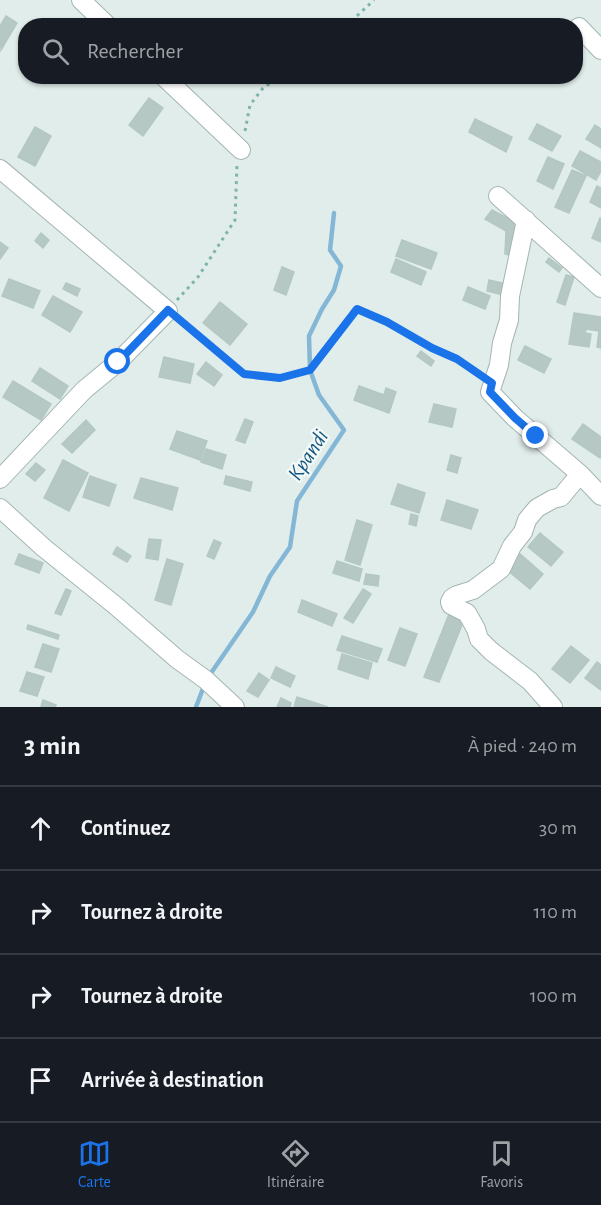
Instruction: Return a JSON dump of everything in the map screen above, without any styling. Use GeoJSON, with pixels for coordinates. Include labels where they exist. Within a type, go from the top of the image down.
{"type":"FeatureCollection","features":[{"type":"Feature","properties":{"kind":"street"},"geometry":{"type":"LineString","coordinates":[[81,0],[100,18]]}},
{"type":"Feature","properties":{"kind":"street"},"geometry":{"type":"LineString","coordinates":[[583,31],[601,50]]}},
{"type":"Feature","properties":{"kind":"street"},"geometry":{"type":"LineString","coordinates":[[171,84],[241,150]]}},
{"type":"Feature","properties":{"kind":"street"},"geometry":{"type":"LineString","coordinates":[[0,169],[168,310],[118,362],[84,390],[0,479]]}},
{"type":"Feature","properties":{"kind":"street"},"geometry":{"type":"LineString","coordinates":[[498,196],[601,288]]}},
{"type":"Feature","properties":{"kind":"street"},"geometry":{"type":"LineString","coordinates":[[526,220],[510,296],[508,320],[499,365],[490,392],[515,418],[580,474],[601,496]]}},
{"type":"Feature","properties":{"kind":"street"},"geometry":{"type":"LineString","coordinates":[[553,707],[530,681],[479,639],[467,613],[451,605],[450,602],[457,595],[473,590],[501,569],[531,515],[537,508],[561,497],[580,474]]}},
{"type":"Feature","properties":{"kind":"street"},"geometry":{"type":"LineString","coordinates":[[0,508],[44,548],[177,659],[206,680],[235,707]]}},
{"type":"Feature","properties":{"kind":"path"},"geometry":{"type":"LineString","coordinates":[[355,18],[374,0]]}},
{"type":"Feature","properties":{"kind":"path"},"geometry":{"type":"LineString","coordinates":[[269,84],[250,105],[236,167],[235,220],[198,276],[168,310],[244,374],[280,378],[310,370],[357,309],[457,359],[492,383]]}},
{"type":"Feature","properties":{"kind":"building"},"geometry":{"type":"Polygon","coordinates":[[[6,16],[17,23],[1,50],[0,26],[6,16]]]}},
{"type":"Feature","properties":{"kind":"building"},"geometry":{"type":"Polygon","coordinates":[[[149,98],[163,108],[143,136],[129,125],[149,98]]]}},
{"type":"Feature","properties":{"kind":"building"},"geometry":{"type":"Polygon","coordinates":[[[475,119],[512,137],[506,152],[469,132],[475,119]]]}},
{"type":"Feature","properties":{"kind":"building"},"geometry":{"type":"Polygon","coordinates":[[[537,124],[561,136],[552,151],[529,139],[537,124]]]}},
{"type":"Feature","properties":{"kind":"building"},"geometry":{"type":"Polygon","coordinates":[[[595,125],[601,129],[601,148],[586,139],[595,125]]]}},
{"type":"Feature","properties":{"kind":"building"},"geometry":{"type":"Polygon","coordinates":[[[35,127],[51,136],[35,166],[18,157],[35,127]]]}},
{"type":"Feature","properties":{"kind":"building"},"geometry":{"type":"Polygon","coordinates":[[[580,151],[601,162],[601,171],[596,180],[572,166],[580,151]]]}},
{"type":"Feature","properties":{"kind":"building"},"geometry":{"type":"Polygon","coordinates":[[[548,157],[564,164],[553,189],[537,181],[548,157]]]}},
{"type":"Feature","properties":{"kind":"building"},"geometry":{"type":"Polygon","coordinates":[[[572,170],[586,176],[569,213],[555,207],[572,170]]]}},
{"type":"Feature","properties":{"kind":"building"},"geometry":{"type":"Polygon","coordinates":[[[597,186],[601,188],[601,208],[590,202],[597,186]]]}},
{"type":"Feature","properties":{"kind":"building"},"geometry":{"type":"Polygon","coordinates":[[[492,210],[520,225],[517,257],[505,254],[506,231],[485,219],[492,210]]]}},
{"type":"Feature","properties":{"kind":"building"},"geometry":{"type":"Polygon","coordinates":[[[601,219],[601,242],[592,238],[601,219]]]}},
{"type":"Feature","properties":{"kind":"building"},"geometry":{"type":"Polygon","coordinates":[[[41,233],[49,240],[43,248],[35,241],[41,233]]]}},
{"type":"Feature","properties":{"kind":"building"},"geometry":{"type":"Polygon","coordinates":[[[402,240],[437,253],[431,269],[396,256],[402,240]]]}},
{"type":"Feature","properties":{"kind":"building"},"geometry":{"type":"Polygon","coordinates":[[[0,242],[8,248],[0,259],[0,242]]]}},
{"type":"Feature","properties":{"kind":"building"},"geometry":{"type":"Polygon","coordinates":[[[549,258],[562,268],[559,272],[546,262],[549,258]]]}},
{"type":"Feature","properties":{"kind":"building"},"geometry":{"type":"Polygon","coordinates":[[[396,259],[426,272],[421,285],[391,272],[396,259]]]}},
{"type":"Feature","properties":{"kind":"building"},"geometry":{"type":"Polygon","coordinates":[[[282,267],[294,272],[286,295],[274,290],[282,267]]]}},
{"type":"Feature","properties":{"kind":"building"},"geometry":{"type":"Polygon","coordinates":[[[566,275],[574,277],[565,305],[557,302],[566,275]]]}},
{"type":"Feature","properties":{"kind":"building"},"geometry":{"type":"Polygon","coordinates":[[[9,279],[40,291],[33,308],[2,296],[9,279]]]}},
{"type":"Feature","properties":{"kind":"building"},"geometry":{"type":"Polygon","coordinates":[[[489,280],[511,285],[508,296],[487,291],[489,280]]]}},
{"type":"Feature","properties":{"kind":"building"},"geometry":{"type":"Polygon","coordinates":[[[66,283],[80,289],[77,296],[63,289],[66,283]]]}},
{"type":"Feature","properties":{"kind":"building"},"geometry":{"type":"Polygon","coordinates":[[[468,287],[490,296],[485,309],[463,300],[468,287]]]}},
{"type":"Feature","properties":{"kind":"building"},"geometry":{"type":"Polygon","coordinates":[[[53,296],[82,312],[70,332],[42,315],[53,296]]]}},
{"type":"Feature","properties":{"kind":"building"},"geometry":{"type":"Polygon","coordinates":[[[220,302],[247,324],[230,345],[203,323],[220,302]]]}},
{"type":"Feature","properties":{"kind":"building"},"geometry":{"type":"Polygon","coordinates":[[[574,313],[601,317],[601,348],[597,347],[599,331],[586,329],[585,333],[591,334],[589,347],[569,344],[574,313]]]}},
{"type":"Feature","properties":{"kind":"building"},"geometry":{"type":"Polygon","coordinates":[[[525,346],[551,359],[544,373],[518,360],[525,346]]]}},
{"type":"Feature","properties":{"kind":"building"},"geometry":{"type":"Polygon","coordinates":[[[421,351],[434,361],[431,366],[417,356],[421,351]]]}},
{"type":"Feature","properties":{"kind":"building"},"geometry":{"type":"Polygon","coordinates":[[[164,357],[194,364],[190,383],[159,377],[164,357]]]}},
{"type":"Feature","properties":{"kind":"building"},"geometry":{"type":"Polygon","coordinates":[[[206,362],[222,375],[214,386],[197,374],[206,362]]]}},
{"type":"Feature","properties":{"kind":"building"},"geometry":{"type":"Polygon","coordinates":[[[40,368],[68,386],[60,399],[32,381],[40,368]]]}},
{"type":"Feature","properties":{"kind":"building"},"geometry":{"type":"Polygon","coordinates":[[[13,381],[51,404],[41,420],[3,397],[13,381]]]}},
{"type":"Feature","properties":{"kind":"building"},"geometry":{"type":"Polygon","coordinates":[[[359,386],[384,395],[386,388],[396,392],[389,413],[354,400],[359,386]]]}},
{"type":"Feature","properties":{"kind":"building"},"geometry":{"type":"Polygon","coordinates":[[[434,404],[456,409],[452,427],[429,422],[434,404]]]}},
{"type":"Feature","properties":{"kind":"building"},"geometry":{"type":"Polygon","coordinates":[[[245,419],[253,422],[245,443],[236,440],[245,419]]]}},
{"type":"Feature","properties":{"kind":"building"},"geometry":{"type":"Polygon","coordinates":[[[86,420],[95,430],[72,453],[62,444],[86,420]]]}},
{"type":"Feature","properties":{"kind":"building"},"geometry":{"type":"Polygon","coordinates":[[[583,424],[601,437],[600,458],[572,439],[583,424]]]}},
{"type":"Feature","properties":{"kind":"building"},"geometry":{"type":"Polygon","coordinates":[[[177,431],[207,441],[200,460],[170,449],[177,431]]]}},
{"type":"Feature","properties":{"kind":"building"},"geometry":{"type":"Polygon","coordinates":[[[206,449],[226,455],[222,469],[201,462],[206,449]]]}},
{"type":"Feature","properties":{"kind":"building"},"geometry":{"type":"Polygon","coordinates":[[[451,455],[461,458],[457,473],[447,470],[451,455]]]}},
{"type":"Feature","properties":{"kind":"building"},"geometry":{"type":"Polygon","coordinates":[[[63,460],[88,473],[69,511],[44,498],[63,460]]]}},
{"type":"Feature","properties":{"kind":"building"},"geometry":{"type":"Polygon","coordinates":[[[36,463],[45,470],[35,481],[26,474],[36,463]]]}},
{"type":"Feature","properties":{"kind":"building"},"geometry":{"type":"Polygon","coordinates":[[[90,476],[116,485],[109,506],[83,497],[90,476]]]}},
{"type":"Feature","properties":{"kind":"building"},"geometry":{"type":"Polygon","coordinates":[[[226,476],[252,482],[250,491],[224,484],[226,476]]]}},
{"type":"Feature","properties":{"kind":"building"},"geometry":{"type":"Polygon","coordinates":[[[141,478],[178,488],[172,510],[134,498],[141,478]]]}},
{"type":"Feature","properties":{"kind":"building"},"geometry":{"type":"Polygon","coordinates":[[[398,484],[425,493],[419,513],[391,504],[398,484]]]}},
{"type":"Feature","properties":{"kind":"building"},"geometry":{"type":"Polygon","coordinates":[[[447,500],[478,510],[471,529],[441,520],[447,500]]]}},
{"type":"Feature","properties":{"kind":"building"},"geometry":{"type":"Polygon","coordinates":[[[411,514],[418,516],[416,526],[409,524],[411,514]]]}},
{"type":"Feature","properties":{"kind":"building"},"geometry":{"type":"Polygon","coordinates":[[[357,520],[372,525],[360,565],[345,560],[357,520]]]}},
{"type":"Feature","properties":{"kind":"building"},"geometry":{"type":"Polygon","coordinates":[[[540,533],[563,552],[551,566],[528,547],[540,533]]]}},
{"type":"Feature","properties":{"kind":"building"},"geometry":{"type":"Polygon","coordinates":[[[149,539],[161,540],[158,560],[146,558],[149,539]]]}},
{"type":"Feature","properties":{"kind":"building"},"geometry":{"type":"Polygon","coordinates":[[[214,540],[221,543],[214,559],[207,556],[214,540]]]}},
{"type":"Feature","properties":{"kind":"building"},"geometry":{"type":"Polygon","coordinates":[[[117,547],[131,556],[127,562],[113,554],[117,547]]]}},
{"type":"Feature","properties":{"kind":"building"},"geometry":{"type":"Polygon","coordinates":[[[519,553],[543,574],[530,589],[506,569],[519,553]]]}},
{"type":"Feature","properties":{"kind":"building"},"geometry":{"type":"Polygon","coordinates":[[[19,554],[43,563],[39,573],[15,564],[19,554]]]}},
{"type":"Feature","properties":{"kind":"building"},"geometry":{"type":"Polygon","coordinates":[[[167,559],[183,564],[171,605],[155,600],[167,559]]]}},
{"type":"Feature","properties":{"kind":"building"},"geometry":{"type":"Polygon","coordinates":[[[337,561],[362,569],[359,581],[333,573],[337,561]]]}},
{"type":"Feature","properties":{"kind":"building"},"geometry":{"type":"Polygon","coordinates":[[[366,574],[379,576],[378,586],[364,584],[366,574]]]}},
{"type":"Feature","properties":{"kind":"building"},"geometry":{"type":"Polygon","coordinates":[[[66,589],[71,591],[61,615],[55,613],[66,589]]]}},
{"type":"Feature","properties":{"kind":"building"},"geometry":{"type":"Polygon","coordinates":[[[363,589],[371,594],[353,623],[344,618],[363,589]]]}},
{"type":"Feature","properties":{"kind":"building"},"geometry":{"type":"Polygon","coordinates":[[[302,600],[337,614],[332,626],[298,612],[302,600]]]}},
{"type":"Feature","properties":{"kind":"building"},"geometry":{"type":"Polygon","coordinates":[[[449,614],[464,620],[439,682],[424,677],[449,614]]]}},
{"type":"Feature","properties":{"kind":"building"},"geometry":{"type":"Polygon","coordinates":[[[28,625],[59,635],[58,639],[27,629],[28,625]]]}},
{"type":"Feature","properties":{"kind":"building"},"geometry":{"type":"Polygon","coordinates":[[[400,628],[417,634],[405,666],[388,660],[400,628]]]}},
{"type":"Feature","properties":{"kind":"building"},"geometry":{"type":"Polygon","coordinates":[[[342,636],[382,649],[377,662],[337,650],[342,636]]]}},
{"type":"Feature","properties":{"kind":"building"},"geometry":{"type":"Polygon","coordinates":[[[43,644],[59,649],[51,672],[35,667],[43,644]]]}},
{"type":"Feature","properties":{"kind":"building"},"geometry":{"type":"Polygon","coordinates":[[[571,646],[589,660],[570,683],[552,669],[571,646]]]}},
{"type":"Feature","properties":{"kind":"building"},"geometry":{"type":"Polygon","coordinates":[[[342,654],[372,663],[368,679],[338,669],[342,654]]]}},
{"type":"Feature","properties":{"kind":"building"},"geometry":{"type":"Polygon","coordinates":[[[597,662],[601,665],[601,690],[585,678],[597,662]]]}},
{"type":"Feature","properties":{"kind":"building"},"geometry":{"type":"Polygon","coordinates":[[[276,667],[295,676],[290,687],[271,678],[276,667]]]}},
{"type":"Feature","properties":{"kind":"building"},"geometry":{"type":"Polygon","coordinates":[[[27,672],[44,677],[37,696],[20,691],[27,672]]]}},
{"type":"Feature","properties":{"kind":"building"},"geometry":{"type":"Polygon","coordinates":[[[259,673],[269,680],[258,697],[247,691],[259,673]]]}},
{"type":"Feature","properties":{"kind":"building"},"geometry":{"type":"Polygon","coordinates":[[[297,697],[328,707],[294,707],[297,697]]]}},
{"type":"Feature","properties":{"kind":"building"},"geometry":{"type":"Polygon","coordinates":[[[281,698],[291,703],[290,707],[277,707],[281,698]]]}},
{"type":"Feature","properties":{"kind":"building"},"geometry":{"type":"Polygon","coordinates":[[[43,700],[56,705],[55,707],[41,707],[43,700]]]}},
{"type":"Feature","properties":{"kind":"waterway","name":"Kpandi"},"geometry":{"type":"LineString","coordinates":[[209,676],[253,612],[270,576],[290,547],[297,501],[344,430],[319,395],[310,370],[309,336],[334,290],[341,266],[330,250],[334,213]]}},
{"type":"Feature","properties":{"kind":"waterway","name":"Kpandi"},"geometry":{"type":"LineString","coordinates":[[196,707],[204,686]]}},
{"type":"Feature","properties":{"kind":"route"},"geometry":{"type":"LineString","coordinates":[[118,362],[168,310],[244,374],[280,378],[310,370],[357,309],[457,359],[492,383],[490,392],[536,436]]}}]}
